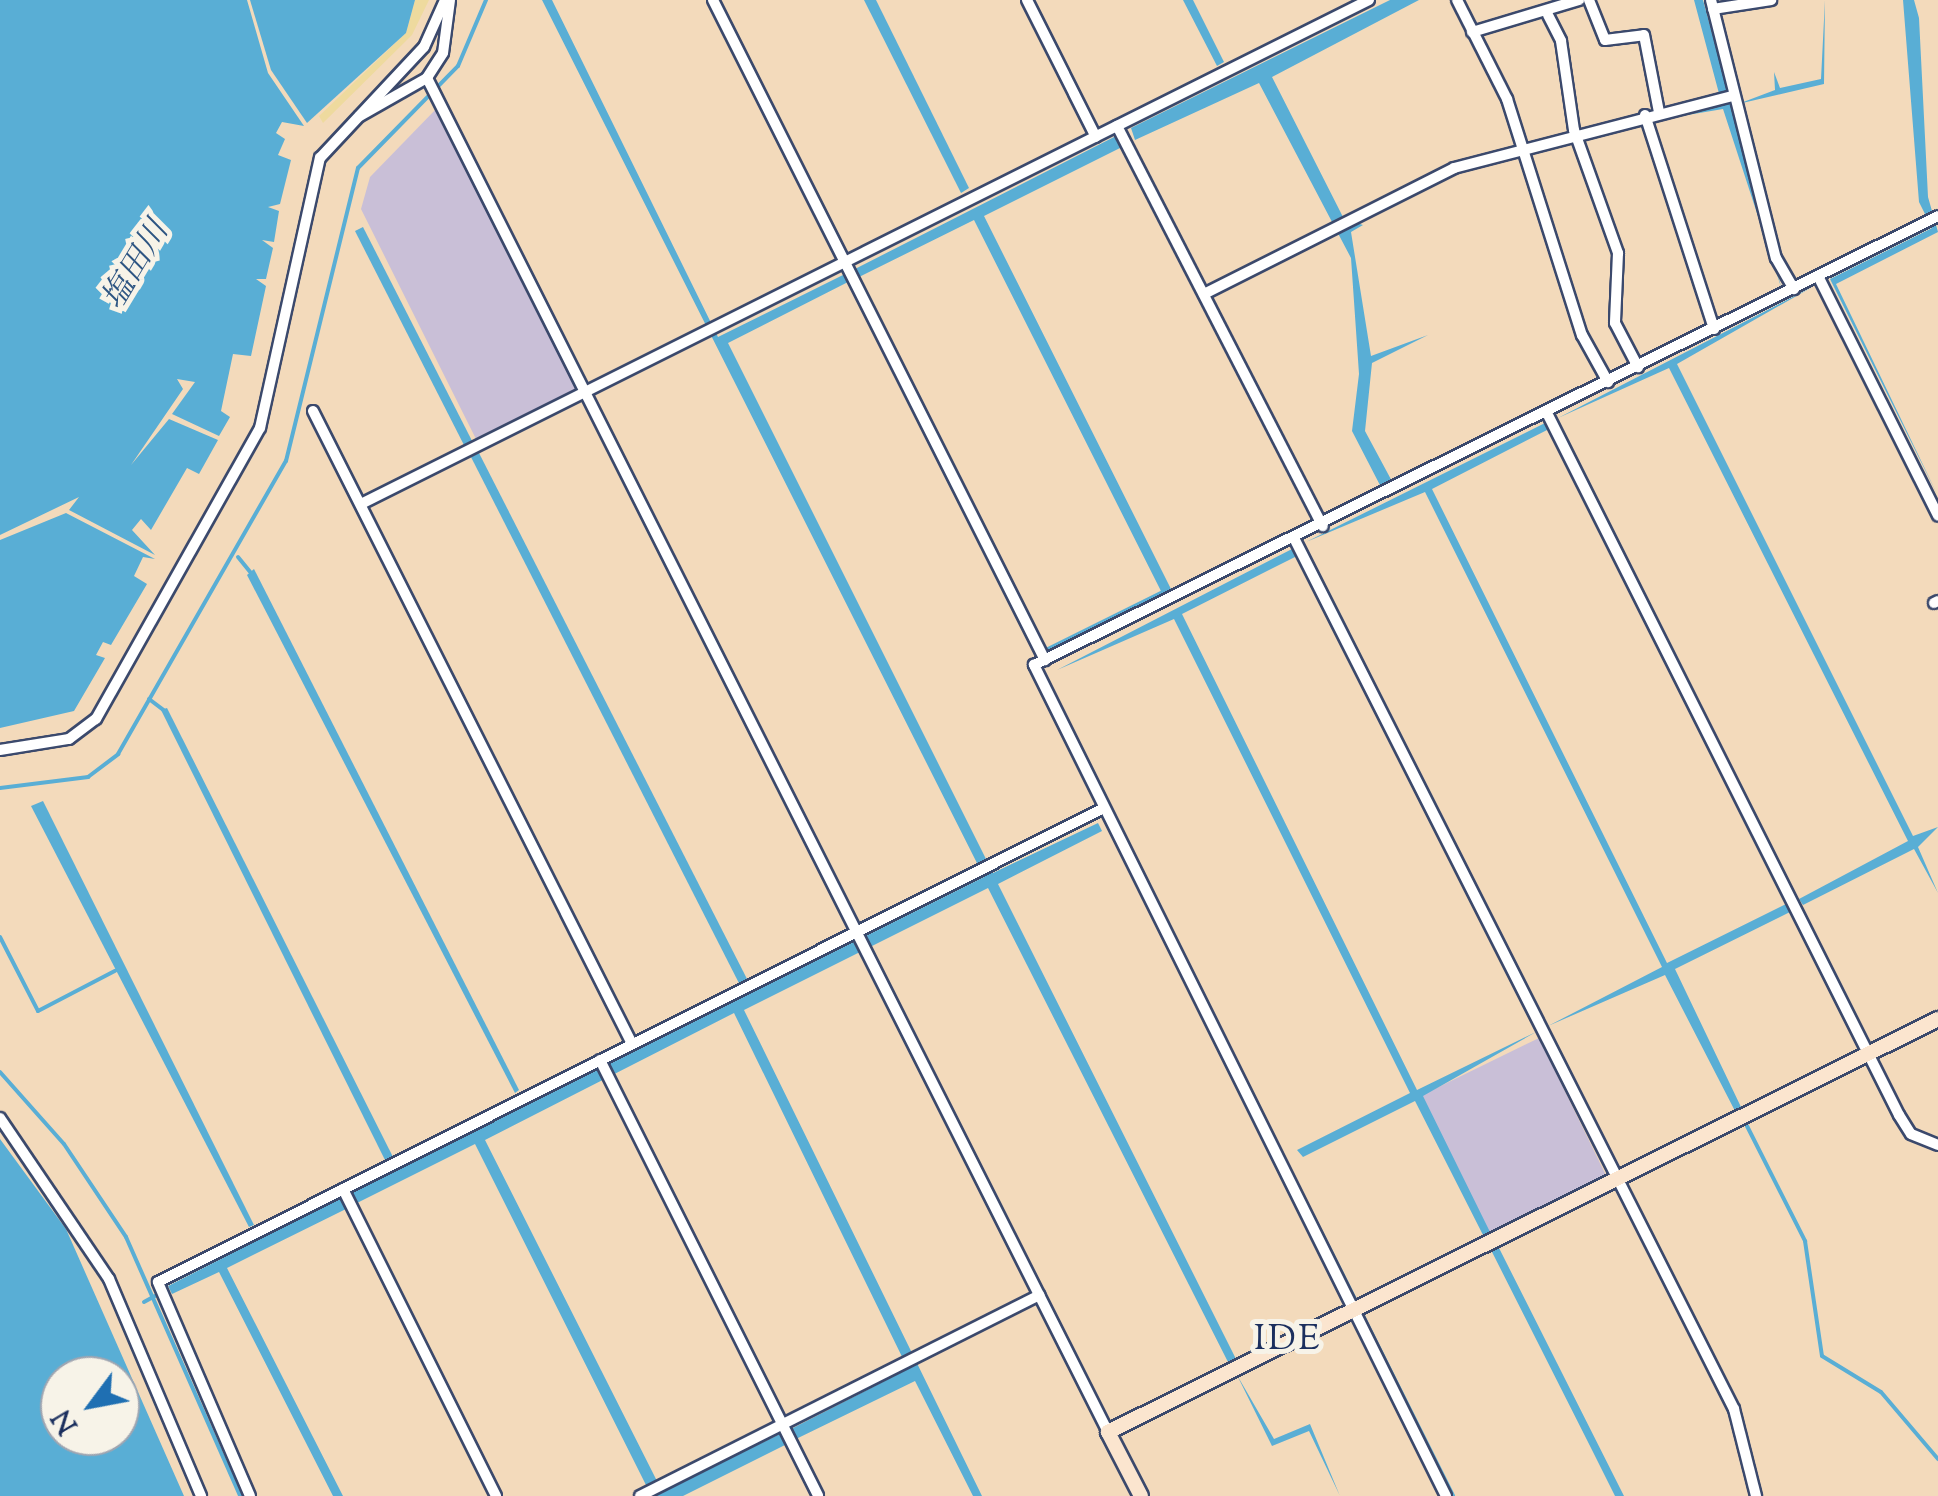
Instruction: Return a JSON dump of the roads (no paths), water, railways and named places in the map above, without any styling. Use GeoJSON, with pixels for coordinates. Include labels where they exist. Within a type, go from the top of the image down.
{"type":"FeatureCollection","features":[{"type":"Feature","properties":{"kind":"street"},"geometry":{"type":"LineString","coordinates":[[358,116],[428,81],[443,53],[448,0]]}},
{"type":"Feature","properties":{"kind":"street"},"geometry":{"type":"LineString","coordinates":[[0,750],[89,728],[241,469],[281,361],[320,158],[424,48],[448,0]]}},
{"type":"Feature","properties":{"kind":"street"},"geometry":{"type":"LineString","coordinates":[[712,0],[1045,660]]}},
{"type":"Feature","properties":{"kind":"street"},"geometry":{"type":"LineString","coordinates":[[1027,0],[1096,137]]}},
{"type":"Feature","properties":{"kind":"street"},"geometry":{"type":"LineString","coordinates":[[361,504],[713,329],[850,272],[970,200],[1096,137],[1122,134],[1348,5],[1369,0]]}},
{"type":"Feature","properties":{"kind":"street"},"geometry":{"type":"LineString","coordinates":[[1457,0],[1520,144],[1582,335],[1608,382]]}},
{"type":"Feature","properties":{"kind":"street"},"geometry":{"type":"LineString","coordinates":[[1548,15],[1579,0]]}},
{"type":"Feature","properties":{"kind":"street"},"geometry":{"type":"LineString","coordinates":[[1589,0],[1604,40],[1644,35],[1659,112]]}},
{"type":"Feature","properties":{"kind":"street"},"geometry":{"type":"LineString","coordinates":[[1771,0],[1712,5],[1725,97],[1776,258],[1794,288]]}},
{"type":"Feature","properties":{"kind":"street"},"geometry":{"type":"LineString","coordinates":[[1472,32],[1535,10],[1548,15],[1562,41],[1574,130],[1618,253],[1615,323],[1638,367]]}},
{"type":"Feature","properties":{"kind":"street"},"geometry":{"type":"LineString","coordinates":[[428,81],[1141,1496]]}},
{"type":"Feature","properties":{"kind":"street"},"geometry":{"type":"LineString","coordinates":[[1206,293],[1348,221],[1520,144],[1725,97]]}},
{"type":"Feature","properties":{"kind":"street"},"geometry":{"type":"LineString","coordinates":[[1646,115],[1714,329]]}},
{"type":"Feature","properties":{"kind":"street"},"geometry":{"type":"LineString","coordinates":[[1122,134],[1323,526]]}},
{"type":"Feature","properties":{"kind":"street"},"geometry":{"type":"LineString","coordinates":[[1446,1496],[1102,809],[1034,665],[1295,540],[1933,218]]}},
{"type":"Feature","properties":{"kind":"street"},"geometry":{"type":"LineString","coordinates":[[1818,276],[1938,516]]}},
{"type":"Feature","properties":{"kind":"street"},"geometry":{"type":"LineString","coordinates":[[313,411],[632,1044]]}},
{"type":"Feature","properties":{"kind":"street"},"geometry":{"type":"LineString","coordinates":[[1547,413],[1911,1134],[1938,1145]]}},
{"type":"Feature","properties":{"kind":"street"},"geometry":{"type":"LineString","coordinates":[[1295,540],[1614,1179],[1734,1408],[1756,1496]]}},
{"type":"Feature","properties":{"kind":"street"},"geometry":{"type":"LineString","coordinates":[[250,1496],[158,1282],[254,1234],[347,1197],[392,1165],[519,1101],[604,1069],[632,1044],[743,988],[862,939],[978,870],[1102,809]]}},
{"type":"Feature","properties":{"kind":"street"},"geometry":{"type":"LineString","coordinates":[[1108,1432],[1938,1018]]}},
{"type":"Feature","properties":{"kind":"street"},"geometry":{"type":"LineString","coordinates":[[604,1069],[818,1496]]}},
{"type":"Feature","properties":{"kind":"street"},"geometry":{"type":"LineString","coordinates":[[0,1118],[109,1279],[202,1496]]}},
{"type":"Feature","properties":{"kind":"street"},"geometry":{"type":"LineString","coordinates":[[347,1197],[496,1496]]}},
{"type":"Feature","properties":{"kind":"street"},"geometry":{"type":"LineString","coordinates":[[649,1492],[786,1433],[910,1361],[1039,1295]]}},
{"type":"Feature","properties":{"kind":"water","name":"塩田川"},"geometry":{"type":"Polygon","coordinates":[[[0,0],[247,0],[268,73],[304,126],[282,122],[276,133],[285,139],[278,155],[291,160],[280,204],[268,207],[279,211],[274,242],[262,240],[273,248],[266,279],[256,279],[266,286],[251,356],[233,354],[221,411],[230,417],[219,436],[172,414],[195,382],[177,379],[183,389],[131,465],[169,419],[218,440],[199,474],[187,468],[151,530],[141,519],[132,530],[155,555],[69,510],[79,497],[0,535],[0,0]]]}},
{"type":"Feature","properties":{"kind":"water"},"geometry":{"type":"Polygon","coordinates":[[[250,0],[415,0],[406,33],[307,123],[271,70],[250,0]]]}},
{"type":"Feature","properties":{"kind":"water"},"geometry":{"type":"Polygon","coordinates":[[[542,0],[552,0],[718,337],[845,274],[850,281],[728,343],[993,873],[1098,823],[1102,831],[998,884],[1237,1361],[1229,1364],[988,888],[744,1010],[982,1496],[973,1496],[915,1381],[796,1439],[791,1429],[908,1369],[734,1013],[485,1140],[658,1483],[648,1489],[475,1144],[355,1204],[349,1194],[984,877],[542,0]]]}},
{"type":"Feature","properties":{"kind":"water"},"geometry":{"type":"Polygon","coordinates":[[[864,0],[876,0],[969,188],[961,193],[864,0]]]}},
{"type":"Feature","properties":{"kind":"water"},"geometry":{"type":"Polygon","coordinates":[[[1183,0],[1193,0],[1224,62],[1217,66],[1183,0]]]}},
{"type":"Feature","properties":{"kind":"water"},"geometry":{"type":"Polygon","coordinates":[[[1390,0],[1419,0],[1272,77],[1344,219],[1363,225],[1351,232],[1371,356],[1428,335],[1372,363],[1365,431],[1394,485],[1383,491],[1352,431],[1359,374],[1351,258],[1259,83],[1135,140],[1131,128],[1390,0]]]}},
{"type":"Feature","properties":{"kind":"water"},"geometry":{"type":"Polygon","coordinates":[[[1694,0],[1703,0],[1782,290],[1723,109],[1652,121],[1721,101],[1694,0]]]}},
{"type":"Feature","properties":{"kind":"water"},"geometry":{"type":"Polygon","coordinates":[[[1825,0],[1824,84],[1738,104],[1775,90],[1774,72],[1780,88],[1821,79],[1825,0]]]}},
{"type":"Feature","properties":{"kind":"water"},"geometry":{"type":"Polygon","coordinates":[[[1903,0],[1914,0],[1919,18],[1928,197],[1938,232],[1836,284],[1938,496],[1830,279],[1932,228],[1919,202],[1903,0]]]}},
{"type":"Feature","properties":{"kind":"water"},"geometry":{"type":"Polygon","coordinates":[[[1116,136],[1122,147],[984,216],[1173,593],[1164,597],[974,220],[857,278],[853,270],[1116,136]]]}},
{"type":"Feature","properties":{"kind":"water"},"geometry":{"type":"Polygon","coordinates":[[[363,227],[473,443],[465,447],[355,231],[363,227]]]}},
{"type":"Feature","properties":{"kind":"water"},"geometry":{"type":"Polygon","coordinates":[[[1814,286],[1677,364],[1913,836],[1938,827],[1918,847],[1938,893],[1914,849],[1803,905],[1799,899],[1908,841],[1669,368],[1558,418],[1814,286]]]}},
{"type":"Feature","properties":{"kind":"water"},"geometry":{"type":"Polygon","coordinates":[[[1547,422],[1549,429],[1432,489],[1667,963],[1786,904],[1790,912],[1675,969],[1741,1107],[1735,1111],[1665,975],[1548,1026],[1662,967],[1425,492],[1306,542],[1547,422]]]}},
{"type":"Feature","properties":{"kind":"water"},"geometry":{"type":"Polygon","coordinates":[[[479,453],[747,980],[739,984],[471,457],[479,453]]]}},
{"type":"Feature","properties":{"kind":"water"},"geometry":{"type":"Polygon","coordinates":[[[66,513],[155,559],[143,557],[134,576],[147,584],[111,645],[103,642],[96,655],[105,658],[74,711],[0,728],[0,540],[66,513]]]}},
{"type":"Feature","properties":{"kind":"water"},"geometry":{"type":"Polygon","coordinates":[[[1294,548],[1297,556],[1182,614],[1417,1090],[1536,1032],[1423,1096],[1490,1232],[1483,1235],[1415,1101],[1303,1157],[1297,1150],[1410,1093],[1174,619],[1057,670],[1294,548]]]}},
{"type":"Feature","properties":{"kind":"water"},"geometry":{"type":"Polygon","coordinates":[[[254,569],[519,1090],[515,1093],[247,575],[254,569]]]}},
{"type":"Feature","properties":{"kind":"water"},"geometry":{"type":"Polygon","coordinates":[[[167,708],[393,1157],[386,1162],[161,710],[167,708]]]}},
{"type":"Feature","properties":{"kind":"water"},"geometry":{"type":"Polygon","coordinates":[[[43,801],[254,1225],[249,1227],[31,806],[43,801]]]}},
{"type":"Feature","properties":{"kind":"water"},"geometry":{"type":"Polygon","coordinates":[[[0,1139],[66,1229],[122,1356],[40,1356],[40,1456],[140,1456],[140,1396],[184,1496],[0,1496],[0,1139]]]}},
{"type":"Feature","properties":{"kind":"water"},"geometry":{"type":"Polygon","coordinates":[[[342,1197],[348,1208],[227,1268],[343,1496],[333,1496],[219,1272],[172,1294],[168,1286],[342,1197]]]}},
{"type":"Feature","properties":{"kind":"water"},"geometry":{"type":"Polygon","coordinates":[[[1498,1246],[1624,1496],[1615,1496],[1491,1250],[1498,1246]]]}},
{"type":"Feature","properties":{"kind":"water"},"geometry":{"type":"Polygon","coordinates":[[[1237,1375],[1274,1439],[1310,1424],[1340,1496],[1309,1431],[1272,1446],[1237,1375]]]}},
{"type":"Feature","properties":{"kind":"water"},"geometry":{"type":"Polygon","coordinates":[[[780,1434],[785,1445],[683,1496],[652,1496],[780,1434]]]}},
{"type":"Feature","properties":{"kind":"waterway"},"geometry":{"type":"LineString","coordinates":[[0,788],[88,777],[118,754],[286,461],[358,168],[458,66],[486,0]]}},
{"type":"Feature","properties":{"kind":"waterway"},"geometry":{"type":"LineString","coordinates":[[238,557],[251,573]]}},
{"type":"Feature","properties":{"kind":"waterway"},"geometry":{"type":"LineString","coordinates":[[1048,649],[1165,591]]}},
{"type":"Feature","properties":{"kind":"waterway"},"geometry":{"type":"LineString","coordinates":[[149,699],[165,711]]}},
{"type":"Feature","properties":{"kind":"waterway"},"geometry":{"type":"LineString","coordinates":[[0,937],[38,1011],[115,971]]}},
{"type":"Feature","properties":{"kind":"waterway"},"geometry":{"type":"LineString","coordinates":[[0,1072],[64,1144],[126,1237],[240,1496]]}},
{"type":"Feature","properties":{"kind":"waterway"},"geometry":{"type":"LineString","coordinates":[[1747,1126],[1805,1241],[1822,1356],[1881,1392],[1938,1459]]}},
{"type":"Feature","properties":{"kind":"waterway"},"geometry":{"type":"LineString","coordinates":[[1313,1216],[1356,1301]]}},
{"type":"Feature","properties":{"kind":"waterway"},"geometry":{"type":"LineString","coordinates":[[144,1302],[155,1296]]}},
{"type":"Feature","properties":{"kind":"waterway"},"geometry":{"type":"LineString","coordinates":[[1362,1314],[1453,1496]]}},
{"type":"Feature","properties":{"kind":"district","name":"IDE"},"geometry":{"type":"Point","coordinates":[1288,1341]}}]}
